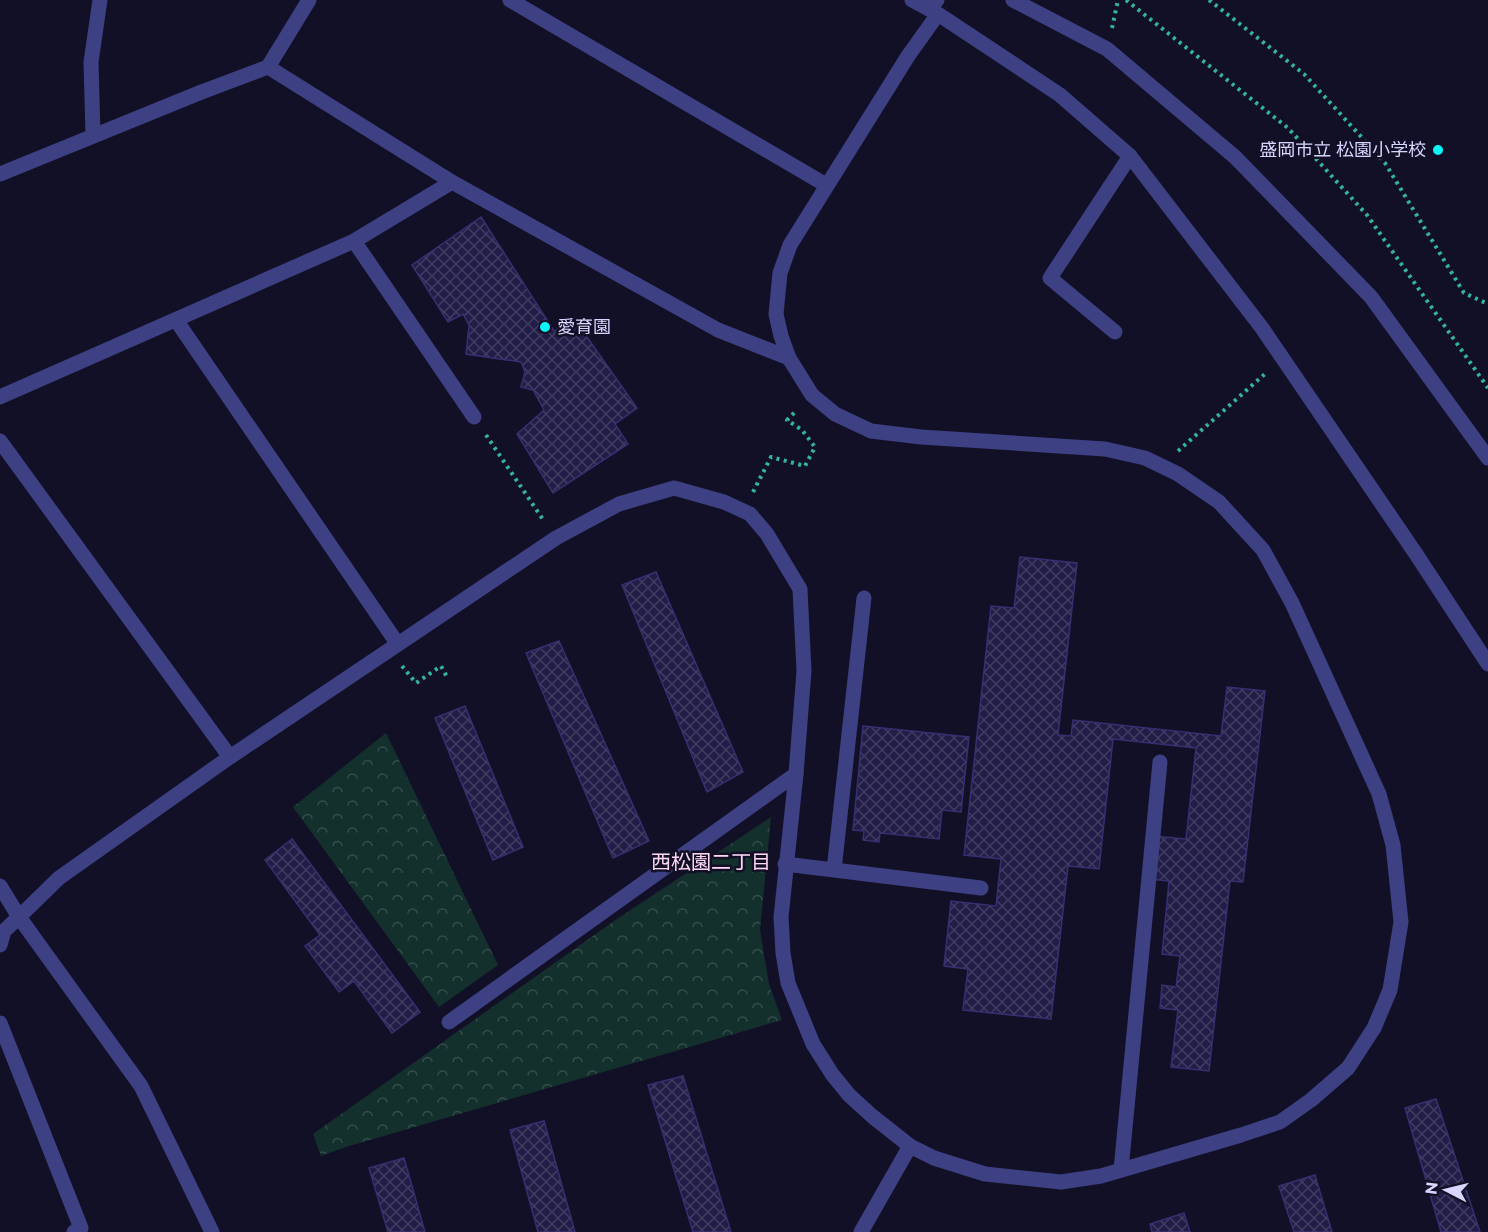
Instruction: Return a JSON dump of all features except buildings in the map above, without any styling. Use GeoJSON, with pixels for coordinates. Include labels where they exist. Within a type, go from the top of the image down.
{"type":"FeatureCollection","features":[{"type":"Feature","properties":{"kind":"street"},"geometry":{"type":"LineString","coordinates":[[93,135],[91,62],[100,0]]}},
{"type":"Feature","properties":{"kind":"street"},"geometry":{"type":"LineString","coordinates":[[0,174],[268,67],[309,0]]}},
{"type":"Feature","properties":{"kind":"street"},"geometry":{"type":"LineString","coordinates":[[510,0],[826,185]]}},
{"type":"Feature","properties":{"kind":"street"},"geometry":{"type":"LineString","coordinates":[[912,0],[934,8],[1060,94],[1130,156],[1262,328],[1488,664]]}},
{"type":"Feature","properties":{"kind":"street"},"geometry":{"type":"LineString","coordinates":[[1013,0],[1107,49],[1235,157],[1371,297],[1488,458]]}},
{"type":"Feature","properties":{"kind":"street"},"geometry":{"type":"LineString","coordinates":[[0,945],[4,932],[59,878],[230,757],[393,646],[555,538],[619,504],[674,488],[724,502],[750,514],[767,534],[800,590],[804,671],[781,917],[783,953],[788,983],[813,1044],[849,1095],[872,1116],[910,1146],[941,1161],[985,1174],[1061,1182],[1101,1176],[1280,1122],[1311,1100],[1348,1068],[1374,1028],[1390,990],[1401,922],[1393,845],[1379,794],[1292,603],[1263,550],[1219,502],[1179,474],[1145,458],[1105,449],[921,437],[871,431],[835,414],[812,395],[789,358],[776,314],[780,273],[790,245],[908,56],[934,8]]}},
{"type":"Feature","properties":{"kind":"street"},"geometry":{"type":"LineString","coordinates":[[268,67],[452,182],[718,330],[789,358]]}},
{"type":"Feature","properties":{"kind":"street"},"geometry":{"type":"LineString","coordinates":[[1115,332],[1050,278],[1130,156]]}},
{"type":"Feature","properties":{"kind":"street"},"geometry":{"type":"LineString","coordinates":[[0,397],[354,241],[452,182]]}},
{"type":"Feature","properties":{"kind":"street"},"geometry":{"type":"LineString","coordinates":[[354,241],[474,417]]}},
{"type":"Feature","properties":{"kind":"street"},"geometry":{"type":"LineString","coordinates":[[176,320],[393,646]]}},
{"type":"Feature","properties":{"kind":"street"},"geometry":{"type":"LineString","coordinates":[[0,441],[230,757]]}},
{"type":"Feature","properties":{"kind":"street"},"geometry":{"type":"LineString","coordinates":[[834,870],[864,598]]}},
{"type":"Feature","properties":{"kind":"street"},"geometry":{"type":"LineString","coordinates":[[1121,1170],[1160,762]]}},
{"type":"Feature","properties":{"kind":"street"},"geometry":{"type":"LineString","coordinates":[[449,1022],[796,774]]}},
{"type":"Feature","properties":{"kind":"street"},"geometry":{"type":"LineString","coordinates":[[785,864],[981,888]]}},
{"type":"Feature","properties":{"kind":"street"},"geometry":{"type":"LineString","coordinates":[[0,886],[19,917],[141,1086],[212,1232]]}},
{"type":"Feature","properties":{"kind":"street"},"geometry":{"type":"LineString","coordinates":[[0,1023],[79,1231]]}},
{"type":"Feature","properties":{"kind":"street"},"geometry":{"type":"LineString","coordinates":[[861,1232],[910,1146]]}},
{"type":"Feature","properties":{"kind":"path"},"geometry":{"type":"LineString","coordinates":[[1126,0],[1288,128],[1367,215],[1488,388]]}},
{"type":"Feature","properties":{"kind":"path"},"geometry":{"type":"LineString","coordinates":[[1209,0],[1304,74],[1385,163],[1464,293],[1488,304]]}},
{"type":"Feature","properties":{"kind":"path"},"geometry":{"type":"LineString","coordinates":[[1161,466],[1282,358]]}},
{"type":"Feature","properties":{"kind":"path"},"geometry":{"type":"LineString","coordinates":[[750,514],[753,490],[771,457],[805,466],[815,447],[802,430],[787,420],[812,395]]}},
{"type":"Feature","properties":{"kind":"path"},"geometry":{"type":"LineString","coordinates":[[474,417],[555,538]]}},
{"type":"Feature","properties":{"kind":"path"},"geometry":{"type":"LineString","coordinates":[[393,646],[416,683],[441,666],[447,677]]}},
{"type":"Feature","properties":{"kind":"green space"},"geometry":{"type":"Polygon","coordinates":[[[386,733],[498,965],[439,1007],[293,807],[386,733]]]}},
{"type":"Feature","properties":{"kind":"green space"},"geometry":{"type":"Polygon","coordinates":[[[771,817],[760,930],[769,984],[782,1020],[321,1156],[313,1134],[614,921],[771,817]]]}},
{"type":"Feature","properties":{"kind":"place","name":"盛岡市立 松園小学校"},"geometry":{"type":"Point","coordinates":[1438,150]}},
{"type":"Feature","properties":{"kind":"place","name":"愛育園"},"geometry":{"type":"Point","coordinates":[545,327]}},
{"type":"Feature","properties":{"kind":"district","name":"西松園二丁目"},"geometry":{"type":"Point","coordinates":[711,862]}}]}
